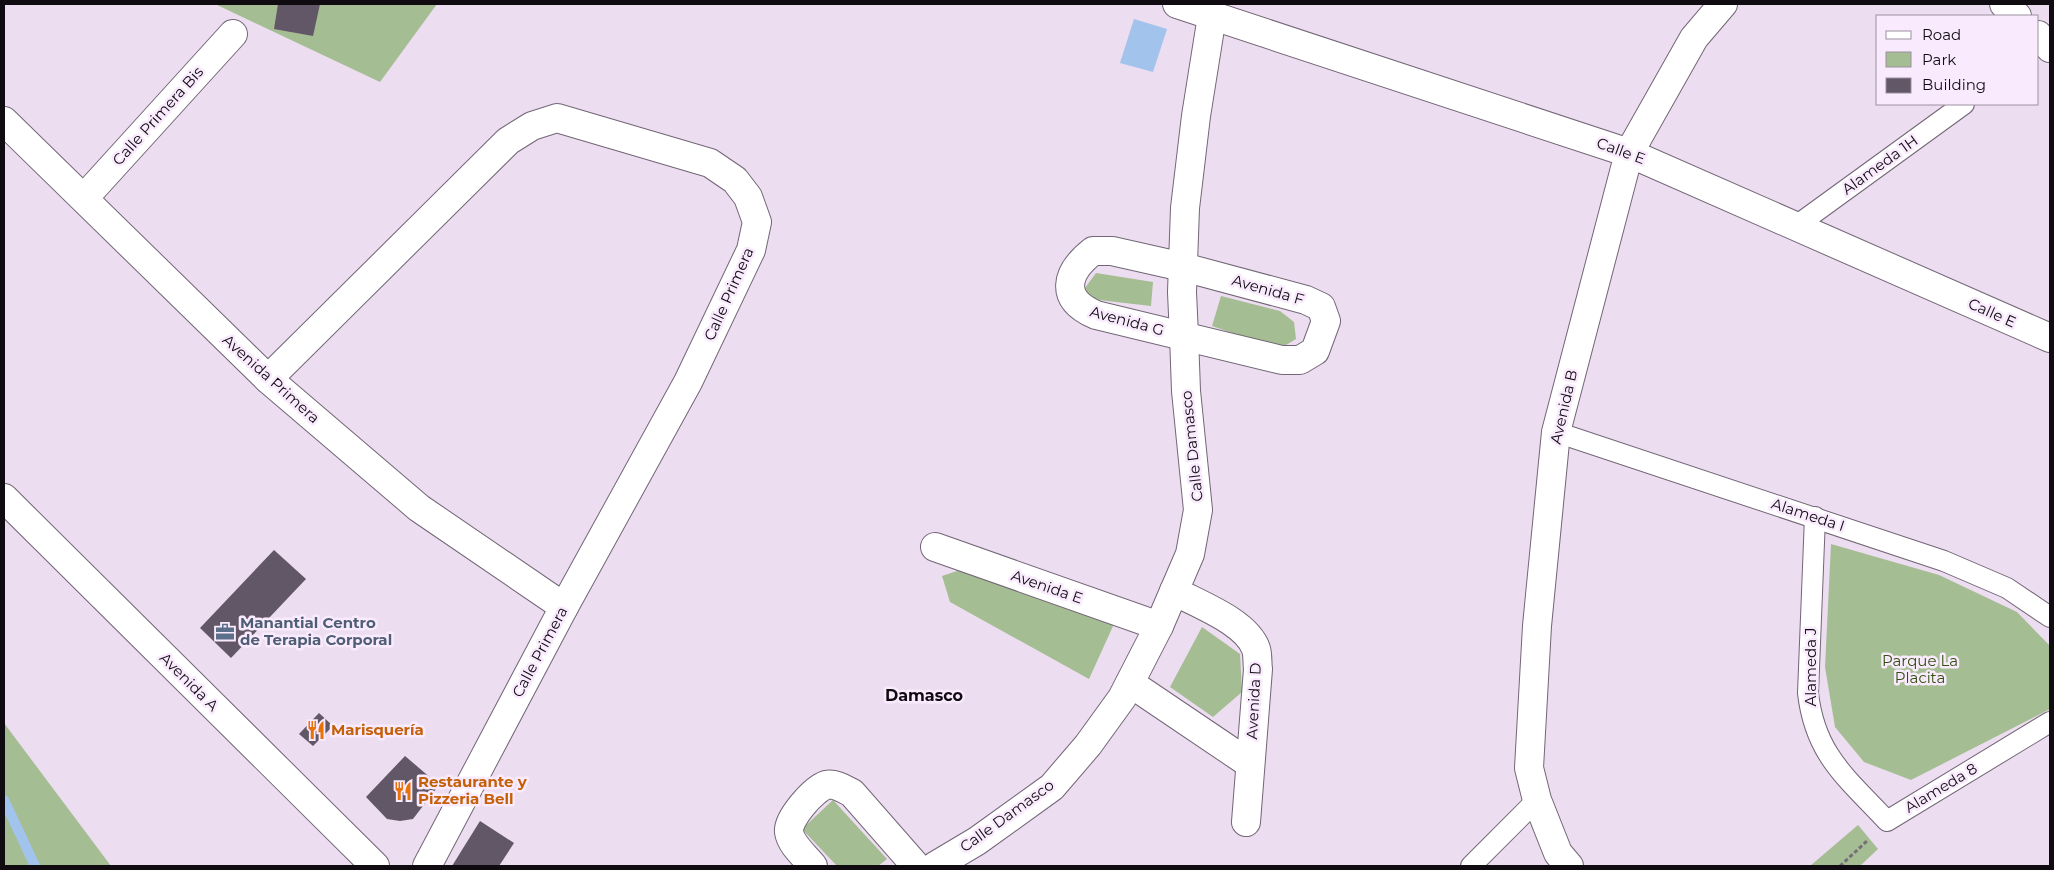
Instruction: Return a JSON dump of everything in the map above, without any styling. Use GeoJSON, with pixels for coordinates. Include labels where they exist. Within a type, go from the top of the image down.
{"type":"FeatureCollection","features":[{"type":"Feature","properties":{"kind":"street","name":"Calle E"},"geometry":{"type":"LineString","coordinates":[[1177,4],[1629,153],[2050,338]]}},
{"type":"Feature","properties":{"kind":"street","name":"Avenida B"},"geometry":{"type":"LineString","coordinates":[[1569,866],[1558,853],[1537,800],[1529,768],[1537,626],[1556,432],[1629,153],[1694,38],[1723,4]]}},
{"type":"Feature","properties":{"kind":"street"},"geometry":{"type":"LineString","coordinates":[[2004,4],[2017,15]]}},
{"type":"Feature","properties":{"kind":"street","name":"Calle Damasco"},"geometry":{"type":"LineString","coordinates":[[935,866],[968,858],[1052,787],[1088,745],[1130,683],[1159,626],[1190,554],[1198,510],[1186,390],[1183,267],[1185,208],[1194,125],[1212,16]]}},
{"type":"Feature","properties":{"kind":"street","name":"Calle Primera Bis"},"geometry":{"type":"LineString","coordinates":[[84,198],[233,34]]}},
{"type":"Feature","properties":{"kind":"street","name":"Calle Primera"},"geometry":{"type":"LineString","coordinates":[[268,379],[508,141],[532,126],[557,118],[710,164],[735,180],[748,197],[757,222],[751,250],[688,382],[564,607],[427,866]]}},
{"type":"Feature","properties":{"kind":"street","name":"Avenida Primera"},"geometry":{"type":"LineString","coordinates":[[4,121],[268,379],[419,508],[564,607]]}},
{"type":"Feature","properties":{"kind":"street","name":"Avenida G"},"geometry":{"type":"LineString","coordinates":[[1183,267],[1112,251],[1093,251],[1077,266],[1069,287],[1073,299],[1081,308],[1096,315],[1184,336]]}},
{"type":"Feature","properties":{"kind":"street","name":"Avenida F"},"geometry":{"type":"LineString","coordinates":[[1183,267],[1306,300],[1321,307],[1326,321],[1315,351],[1300,360],[1282,360],[1184,336]]}},
{"type":"Feature","properties":{"kind":"street","name":"Avenida A"},"geometry":{"type":"LineString","coordinates":[[4,498],[375,866]]}},
{"type":"Feature","properties":{"kind":"street","name":"Avenida E"},"geometry":{"type":"LineString","coordinates":[[935,547],[1159,626]]}},
{"type":"Feature","properties":{"kind":"street","name":"Avenida D"},"geometry":{"type":"LineString","coordinates":[[1174,591],[1236,625],[1247,636],[1256,650],[1258,669],[1246,822]]}},
{"type":"Feature","properties":{"kind":"street","name":"Avenida D"},"geometry":{"type":"LineString","coordinates":[[1130,683],[1250,764]]}},
{"type":"Feature","properties":{"kind":"street"},"geometry":{"type":"LineString","coordinates":[[813,866],[791,841],[788,830],[790,818],[818,790],[826,785],[839,786],[852,793],[916,866]]}},
{"type":"Feature","properties":{"kind":"lane","name":"Alameda 1H"},"geometry":{"type":"LineString","coordinates":[[1796,226],[1963,105]]}},
{"type":"Feature","properties":{"kind":"lane","name":"Alameda I"},"geometry":{"type":"LineString","coordinates":[[1556,432],[1815,517],[1953,565],[2007,588],[2050,617]]}},
{"type":"Feature","properties":{"kind":"lane","name":"Alameda J"},"geometry":{"type":"LineString","coordinates":[[1815,517],[1808,692],[1810,715],[1818,737],[1838,770],[1887,821]]}},
{"type":"Feature","properties":{"kind":"lane","name":"Alameda 8"},"geometry":{"type":"LineString","coordinates":[[1887,821],[2050,722]]}},
{"type":"Feature","properties":{"kind":"lane"},"geometry":{"type":"LineString","coordinates":[[1471,866],[1537,800]]}},
{"type":"Feature","properties":{"kind":"path","name":"Alameda 8"},"geometry":{"type":"LineString","coordinates":[[1840,866],[1887,821]]}},
{"type":"Feature","properties":{"kind":"green space"},"geometry":{"type":"Polygon","coordinates":[[[215,4],[437,4],[380,82],[215,4]]]}},
{"type":"Feature","properties":{"kind":"green space"},"geometry":{"type":"Polygon","coordinates":[[[1096,273],[1153,282],[1151,306],[1090,299],[1085,288],[1096,273]]]}},
{"type":"Feature","properties":{"kind":"green space"},"geometry":{"type":"Polygon","coordinates":[[[1221,296],[1280,311],[1294,322],[1296,339],[1286,345],[1273,347],[1212,326],[1221,296]]]}},
{"type":"Feature","properties":{"kind":"green space","name":"Parque La Placita"},"geometry":{"type":"Polygon","coordinates":[[[1831,544],[1939,575],[2017,612],[2050,646],[2050,709],[1911,780],[1864,762],[1835,727],[1825,667],[1831,544]]]}},
{"type":"Feature","properties":{"kind":"green space"},"geometry":{"type":"Polygon","coordinates":[[[966,568],[1114,624],[1089,679],[950,602],[942,576],[966,568]]]}},
{"type":"Feature","properties":{"kind":"green space"},"geometry":{"type":"Polygon","coordinates":[[[1202,627],[1240,654],[1242,692],[1213,717],[1170,687],[1202,627]]]}},
{"type":"Feature","properties":{"kind":"green space"},"geometry":{"type":"Polygon","coordinates":[[[4,723],[111,866],[4,866],[4,723]]]}},
{"type":"Feature","properties":{"kind":"green space"},"geometry":{"type":"Polygon","coordinates":[[[833,800],[887,859],[878,866],[837,866],[802,829],[833,800]]]}},
{"type":"Feature","properties":{"kind":"green space"},"geometry":{"type":"Polygon","coordinates":[[[1858,825],[1878,849],[1860,866],[1810,866],[1858,825]]]}},
{"type":"Feature","properties":{"kind":"water"},"geometry":{"type":"Polygon","coordinates":[[[1134,19],[1167,29],[1153,72],[1120,63],[1134,19]]]}},
{"type":"Feature","properties":{"kind":"building"},"geometry":{"type":"Polygon","coordinates":[[[278,4],[320,4],[313,36],[274,29],[278,4]]]}},
{"type":"Feature","properties":{"kind":"building"},"geometry":{"type":"Polygon","coordinates":[[[274,550],[306,579],[231,658],[200,628],[274,550]]]}},
{"type":"Feature","properties":{"kind":"building","name":"Marisquería"},"geometry":{"type":"Polygon","coordinates":[[[319,713],[333,726],[313,746],[299,734],[319,713]]]}},
{"type":"Feature","properties":{"kind":"building","name":"Restaurante y Pizzeria Bell"},"geometry":{"type":"Polygon","coordinates":[[[405,756],[439,785],[413,819],[400,821],[387,819],[366,797],[405,756]]]}},
{"type":"Feature","properties":{"kind":"building"},"geometry":{"type":"Polygon","coordinates":[[[480,821],[514,843],[499,866],[452,866],[480,821]]]}},
{"type":"Feature","properties":{"kind":"waterway"},"geometry":{"type":"LineString","coordinates":[[4,800],[35,866]]}},
{"type":"Feature","properties":{"kind":"place","name":"Manantial Centro de Terapia Corporal"},"geometry":{"type":"Point","coordinates":[225,632]}},
{"type":"Feature","properties":{"kind":"place","name":"Marisquería"},"geometry":{"type":"Point","coordinates":[316,730]}},
{"type":"Feature","properties":{"kind":"place","name":"Restaurante y Pizzeria Bell"},"geometry":{"type":"Point","coordinates":[403,791]}},
{"type":"Feature","properties":{"kind":"district","name":"Damasco"},"geometry":{"type":"Point","coordinates":[924,695]}}]}
